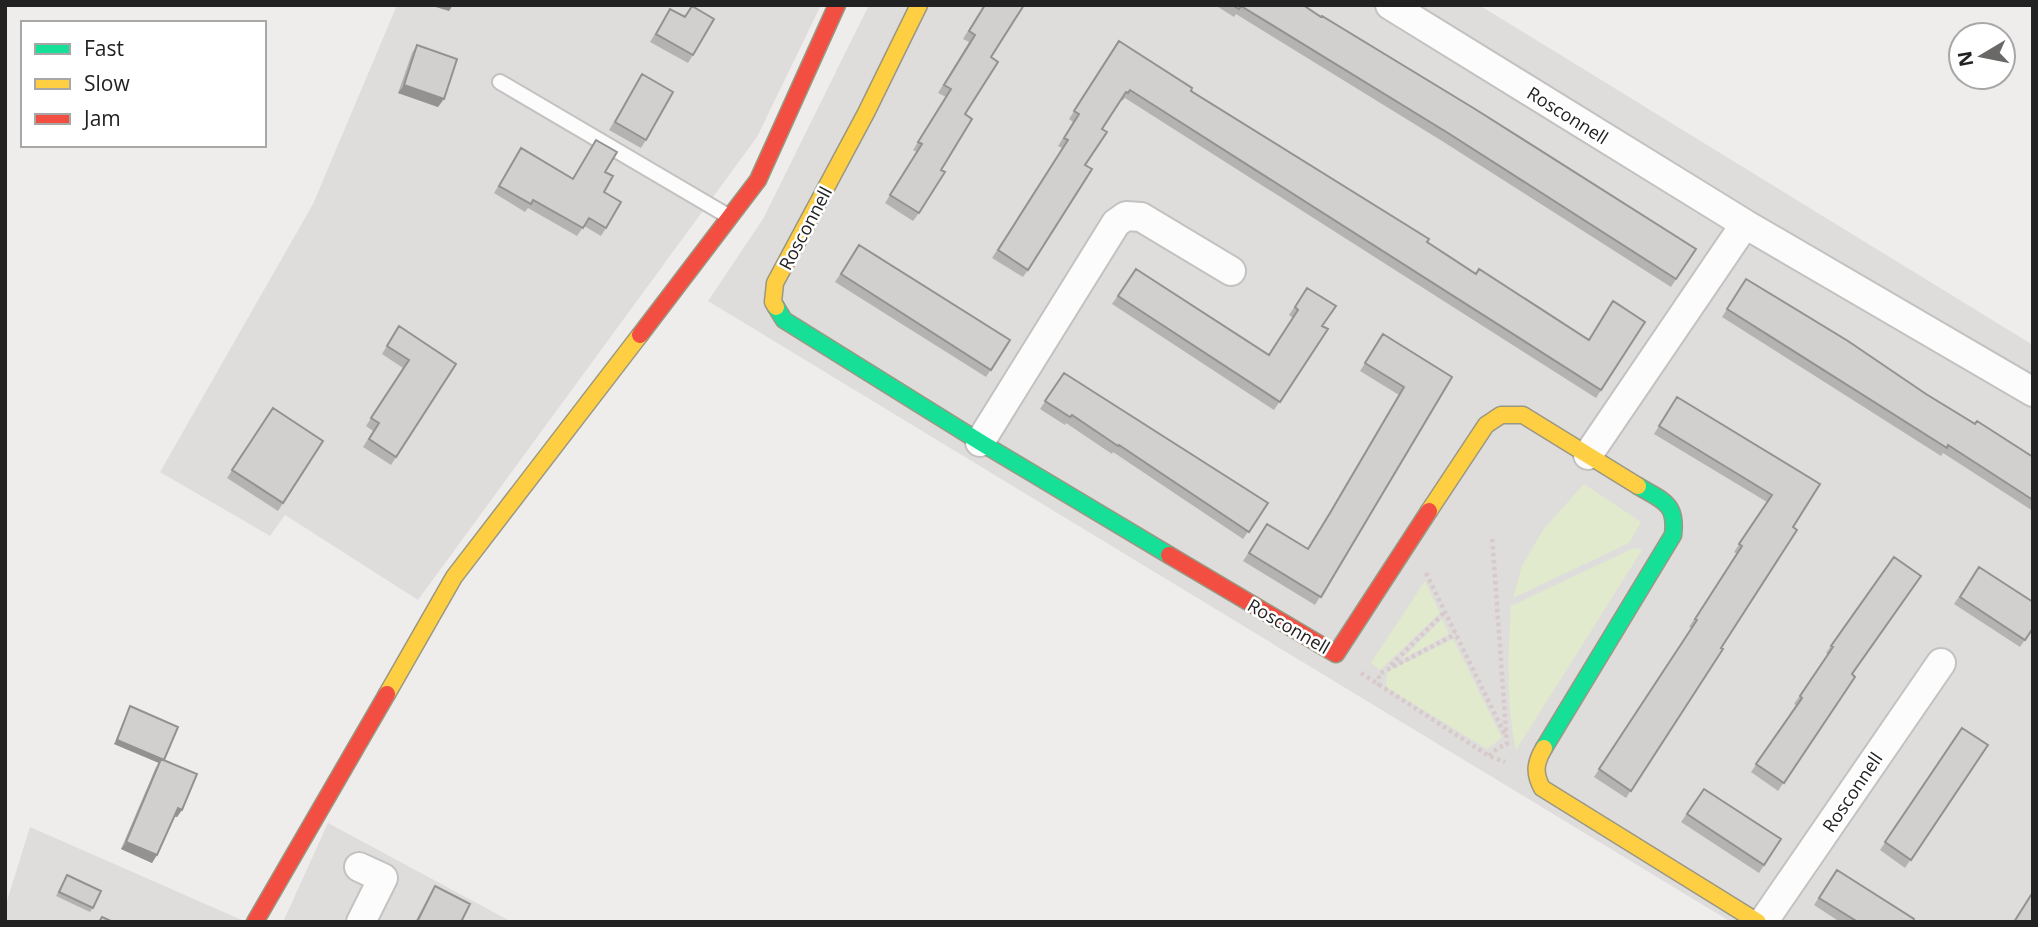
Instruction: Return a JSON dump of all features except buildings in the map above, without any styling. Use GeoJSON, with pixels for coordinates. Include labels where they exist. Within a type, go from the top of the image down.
{"type":"FeatureCollection","features":[{"type":"Feature","properties":{"kind":"street"},"geometry":{"type":"LineString","coordinates":[[255,922],[454,577],[758,180],[837,5]]}},
{"type":"Feature","properties":{"kind":"street","name":"Rosconnell"},"geometry":{"type":"LineString","coordinates":[[919,5],[866,113],[775,283],[773,302],[784,320],[980,442],[1336,654],[1486,425],[1501,415],[1523,415],[1667,504],[1675,518],[1673,535],[1538,758],[1535,774]]}},
{"type":"Feature","properties":{"kind":"street","name":"Rosconnell"},"geometry":{"type":"LineString","coordinates":[[1390,5],[1745,224],[2033,391]]}},
{"type":"Feature","properties":{"kind":"street"},"geometry":{"type":"LineString","coordinates":[[980,442],[1116,223],[1126,216],[1141,216],[1231,271]]}},
{"type":"Feature","properties":{"kind":"street"},"geometry":{"type":"LineString","coordinates":[[1588,455],[1745,224]]}},
{"type":"Feature","properties":{"kind":"street","name":"Rosconnell"},"geometry":{"type":"LineString","coordinates":[[1763,922],[1941,663]]}},
{"type":"Feature","properties":{"kind":"street"},"geometry":{"type":"LineString","coordinates":[[1535,774],[1542,788],[1758,922]]}},
{"type":"Feature","properties":{"kind":"street"},"geometry":{"type":"LineString","coordinates":[[359,867],[383,878],[360,922]]}},
{"type":"Feature","properties":{"kind":"lane"},"geometry":{"type":"LineString","coordinates":[[500,82],[730,217]]}},
{"type":"Feature","properties":{"kind":"path"},"geometry":{"type":"LineString","coordinates":[[1489,756],[1507,744],[1492,536]]}},
{"type":"Feature","properties":{"kind":"path"},"geometry":{"type":"LineString","coordinates":[[1424,569],[1507,739]]}},
{"type":"Feature","properties":{"kind":"path"},"geometry":{"type":"LineString","coordinates":[[1386,670],[1445,612]]}},
{"type":"Feature","properties":{"kind":"path"},"geometry":{"type":"LineString","coordinates":[[1379,686],[1379,674],[1456,634]]}},
{"type":"Feature","properties":{"kind":"path"},"geometry":{"type":"LineString","coordinates":[[1336,654],[1379,686],[1489,756],[1535,774]]}},
{"type":"Feature","properties":{"kind":"shaded area"},"geometry":{"type":"Polygon","coordinates":[[[397,5],[821,5],[757,137],[418,600],[285,515],[270,536],[160,472],[313,204],[397,5]]]}},
{"type":"Feature","properties":{"kind":"shaded area"},"geometry":{"type":"Polygon","coordinates":[[[869,5],[1479,5],[2033,345],[2033,922],[1731,922],[708,301],[763,219],[869,5]]]}},
{"type":"Feature","properties":{"kind":"shaded area"},"geometry":{"type":"Polygon","coordinates":[[[1138,169],[1227,226],[1216,244],[1126,187],[1138,169]]]}},
{"type":"Feature","properties":{"kind":"shaded area"},"geometry":{"type":"Polygon","coordinates":[[[1265,250],[1283,261],[1249,315],[1231,304],[1265,250]]]}},
{"type":"Feature","properties":{"kind":"shaded area"},"geometry":{"type":"Polygon","coordinates":[[[328,823],[512,922],[283,922],[328,823]]]}},
{"type":"Feature","properties":{"kind":"shaded area"},"geometry":{"type":"Polygon","coordinates":[[[30,827],[242,920],[5,922],[5,907],[30,827]]]}},
{"type":"Feature","properties":{"kind":"green space"},"geometry":{"type":"Polygon","coordinates":[[[1584,484],[1641,522],[1629,543],[1513,598],[1522,566],[1543,530],[1584,484]]]}},
{"type":"Feature","properties":{"kind":"green space"},"geometry":{"type":"Polygon","coordinates":[[[1634,548],[1642,550],[1516,750],[1509,696],[1511,606],[1634,548]]]}},
{"type":"Feature","properties":{"kind":"green space"},"geometry":{"type":"Polygon","coordinates":[[[1425,581],[1440,613],[1380,670],[1371,663],[1425,581]]]}},
{"type":"Feature","properties":{"kind":"green space"},"geometry":{"type":"Polygon","coordinates":[[[1442,619],[1449,634],[1401,660],[1442,619]]]}},
{"type":"Feature","properties":{"kind":"green space"},"geometry":{"type":"Polygon","coordinates":[[[1453,639],[1502,738],[1487,749],[1386,687],[1387,672],[1453,639]]]}},
{"type":"Feature","properties":{"kind":"traffic: fast"},"geometry":{"type":"LineString","coordinates":[[776,307],[784,320],[1169,555]]}},
{"type":"Feature","properties":{"kind":"traffic: fast"},"geometry":{"type":"LineString","coordinates":[[1544,748],[1673,535],[1674,524],[1670,509],[1638,486]]}},
{"type":"Feature","properties":{"kind":"traffic: slow"},"geometry":{"type":"LineString","coordinates":[[776,307],[773,302],[775,283],[866,113],[919,5]]}},
{"type":"Feature","properties":{"kind":"traffic: slow"},"geometry":{"type":"LineString","coordinates":[[387,694],[454,577],[640,335]]}},
{"type":"Feature","properties":{"kind":"traffic: slow"},"geometry":{"type":"LineString","coordinates":[[1429,511],[1486,425],[1501,415],[1523,415],[1638,486]]}},
{"type":"Feature","properties":{"kind":"traffic: slow"},"geometry":{"type":"LineString","coordinates":[[1544,748],[1537,768],[1542,788],[1758,922]]}},
{"type":"Feature","properties":{"kind":"traffic: jam"},"geometry":{"type":"LineString","coordinates":[[640,335],[758,180],[837,5]]}},
{"type":"Feature","properties":{"kind":"traffic: jam"},"geometry":{"type":"LineString","coordinates":[[1169,555],[1336,654],[1429,511]]}},
{"type":"Feature","properties":{"kind":"traffic: jam"},"geometry":{"type":"LineString","coordinates":[[255,922],[387,694]]}}]}
